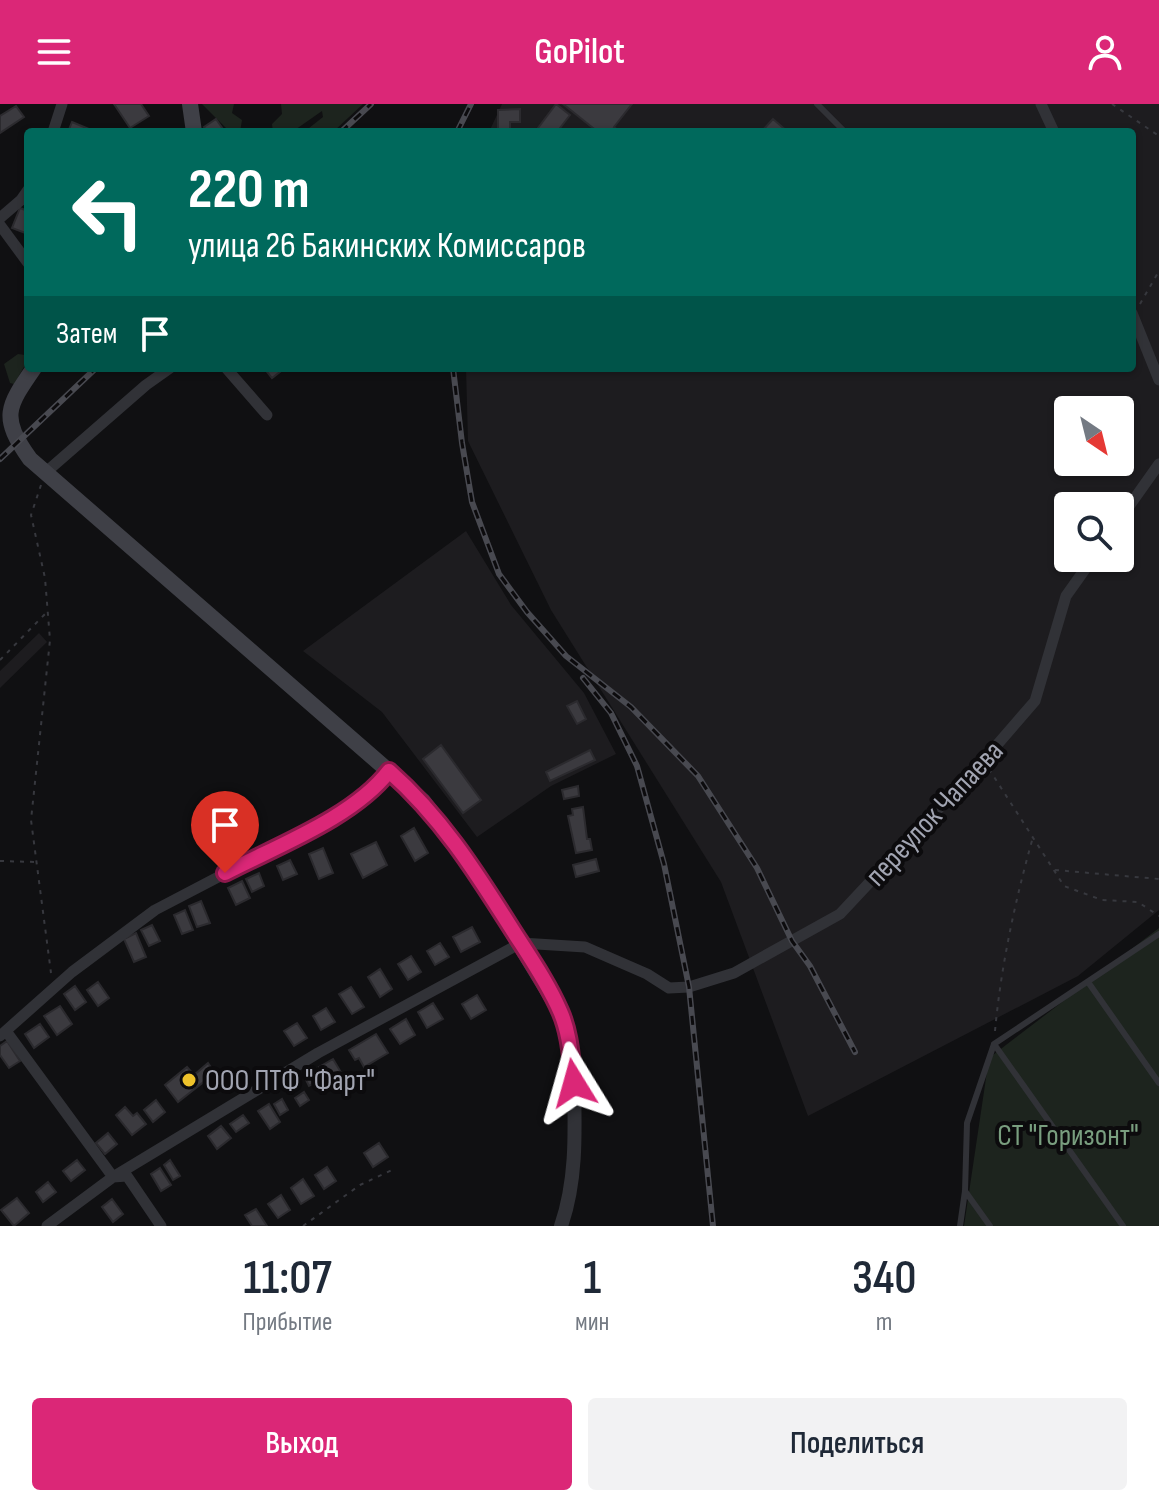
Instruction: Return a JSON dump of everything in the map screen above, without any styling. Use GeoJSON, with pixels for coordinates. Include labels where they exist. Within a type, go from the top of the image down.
{"type":"FeatureCollection","features":[{"type":"Feature","properties":{"kind":"main road"},"geometry":{"type":"LineString","coordinates":[[190,104],[193,128]]}},
{"type":"Feature","properties":{"kind":"main road"},"geometry":{"type":"LineString","coordinates":[[31,372],[4,408],[17,444],[45,473],[423,801],[471,864],[560,1011],[567,1032],[574,1083]]}},
{"type":"Feature","properties":{"kind":"street"},"geometry":{"type":"LineString","coordinates":[[54,128],[62,104]]}},
{"type":"Feature","properties":{"kind":"street"},"geometry":{"type":"LineString","coordinates":[[1041,104],[1052,128]]}},
{"type":"Feature","properties":{"kind":"street"},"geometry":{"type":"LineString","coordinates":[[0,218],[14,208],[24,195]]}},
{"type":"Feature","properties":{"kind":"street"},"geometry":{"type":"LineString","coordinates":[[0,225],[24,258]]}},
{"type":"Feature","properties":{"kind":"street"},"geometry":{"type":"LineString","coordinates":[[1136,322],[1159,380]]}},
{"type":"Feature","properties":{"kind":"street"},"geometry":{"type":"LineString","coordinates":[[45,473],[164,372]]}},
{"type":"Feature","properties":{"kind":"street"},"geometry":{"type":"LineString","coordinates":[[229,372],[267,415]]}},
{"type":"Feature","properties":{"kind":"street"},"geometry":{"type":"LineString","coordinates":[[1134,499],[1159,464]]}},
{"type":"Feature","properties":{"kind":"street","name":"переулок Чапаева"},"geometry":{"type":"LineString","coordinates":[[521,943],[585,947],[647,974],[669,988],[689,987],[734,973],[840,914],[1035,701],[1066,596],[1083,572]]}},
{"type":"Feature","properties":{"kind":"street"},"geometry":{"type":"LineString","coordinates":[[113,1177],[3,1034],[114,938],[155,910],[356,805],[377,787],[389,771]]}},
{"type":"Feature","properties":{"kind":"street"},"geometry":{"type":"LineString","coordinates":[[47,1226],[113,1177],[318,1053],[521,943]]}},
{"type":"Feature","properties":{"kind":"street"},"geometry":{"type":"LineString","coordinates":[[561,1226],[568,1206],[574,1165],[574,1083]]}},
{"type":"Feature","properties":{"kind":"street"},"geometry":{"type":"LineString","coordinates":[[113,1177],[127,1176],[161,1226]]}},
{"type":"Feature","properties":{"kind":"lane"},"geometry":{"type":"LineString","coordinates":[[817,104],[841,128]]}},
{"type":"Feature","properties":{"kind":"lane"},"geometry":{"type":"LineString","coordinates":[[960,1226],[965,1191],[967,1123],[994,1044],[1159,934]]}},
{"type":"Feature","properties":{"kind":"lane"},"geometry":{"type":"LineString","coordinates":[[1088,982],[1159,1083]]}},
{"type":"Feature","properties":{"kind":"lane"},"geometry":{"type":"LineString","coordinates":[[994,1044],[1123,1226]]}},
{"type":"Feature","properties":{"kind":"lane"},"geometry":{"type":"LineString","coordinates":[[965,1191],[990,1226]]}},
{"type":"Feature","properties":{"kind":"path"},"geometry":{"type":"LineString","coordinates":[[1112,104],[1159,136]]}},
{"type":"Feature","properties":{"kind":"path"},"geometry":{"type":"LineString","coordinates":[[1136,310],[1159,271]]}},
{"type":"Feature","properties":{"kind":"path"},"geometry":{"type":"LineString","coordinates":[[45,473],[31,515],[45,578],[50,640],[31,820],[54,990]]}},
{"type":"Feature","properties":{"kind":"path"},"geometry":{"type":"LineString","coordinates":[[0,660],[48,612]]}},
{"type":"Feature","properties":{"kind":"path"},"geometry":{"type":"LineString","coordinates":[[983,761],[1064,886],[1102,900],[1138,902],[1159,916]]}},
{"type":"Feature","properties":{"kind":"path"},"geometry":{"type":"LineString","coordinates":[[994,1044],[997,1002],[1019,886],[1033,836]]}},
{"type":"Feature","properties":{"kind":"path"},"geometry":{"type":"LineString","coordinates":[[0,861],[36,862]]}},
{"type":"Feature","properties":{"kind":"path"},"geometry":{"type":"LineString","coordinates":[[1054,870],[1159,879]]}},
{"type":"Feature","properties":{"kind":"path"},"geometry":{"type":"LineString","coordinates":[[303,1226],[360,1185],[392,1170]]}},
{"type":"Feature","properties":{"kind":"shaded area"},"geometry":{"type":"Polygon","coordinates":[[[502,104],[1159,104],[1159,910],[1078,976],[808,1116],[721,882],[551,610],[468,441],[466,372],[1136,372],[1136,128],[491,128],[502,104]]]}},
{"type":"Feature","properties":{"kind":"shaded area"},"geometry":{"type":"Polygon","coordinates":[[[466,531],[511,605],[584,693],[616,754],[551,786],[477,837],[382,712],[303,651],[466,531]]]}},
{"type":"Feature","properties":{"kind":"shaded area"},"geometry":{"type":"Polygon","coordinates":[[[39,633],[47,642],[0,688],[0,671],[39,633]]]}},
{"type":"Feature","properties":{"kind":"green space"},"geometry":{"type":"Polygon","coordinates":[[[202,104],[234,104],[232,113],[242,120],[241,128],[226,128],[202,104]]]}},
{"type":"Feature","properties":{"kind":"green space"},"geometry":{"type":"Polygon","coordinates":[[[281,104],[363,104],[337,128],[309,128],[323,117],[322,111],[298,128],[272,128],[272,124],[282,114],[281,104]]]}},
{"type":"Feature","properties":{"kind":"green space"},"geometry":{"type":"Polygon","coordinates":[[[18,354],[24,355],[24,367],[14,384],[10,383],[4,364],[18,354]]]}},
{"type":"Feature","properties":{"kind":"green space","name":"СТ \"Горизонт\""},"geometry":{"type":"Polygon","coordinates":[[[1159,928],[1159,1226],[964,1226],[989,1058],[1159,928]]]}},
{"type":"Feature","properties":{"kind":"building"},"geometry":{"type":"Polygon","coordinates":[[[114,104],[141,104],[149,116],[130,128],[114,104]]]}},
{"type":"Feature","properties":{"kind":"building"},"geometry":{"type":"Polygon","coordinates":[[[556,104],[570,115],[560,128],[538,128],[556,104]]]}},
{"type":"Feature","properties":{"kind":"building"},"geometry":{"type":"Polygon","coordinates":[[[563,104],[632,104],[615,128],[593,128],[563,104]]]}},
{"type":"Feature","properties":{"kind":"building"},"geometry":{"type":"Polygon","coordinates":[[[16,106],[24,117],[0,133],[0,116],[16,106]]]}},
{"type":"Feature","properties":{"kind":"building"},"geometry":{"type":"Polygon","coordinates":[[[520,109],[520,122],[510,122],[510,128],[498,128],[498,110],[520,109]]]}},
{"type":"Feature","properties":{"kind":"building"},"geometry":{"type":"Polygon","coordinates":[[[216,119],[222,128],[205,128],[216,119]]]}},
{"type":"Feature","properties":{"kind":"building"},"geometry":{"type":"Polygon","coordinates":[[[773,119],[783,128],[765,128],[773,119]]]}},
{"type":"Feature","properties":{"kind":"building"},"geometry":{"type":"Polygon","coordinates":[[[72,122],[86,128],[70,128],[72,122]]]}},
{"type":"Feature","properties":{"kind":"building"},"geometry":{"type":"Polygon","coordinates":[[[20,208],[24,210],[24,232],[12,228],[20,208]]]}},
{"type":"Feature","properties":{"kind":"building"},"geometry":{"type":"Polygon","coordinates":[[[577,701],[586,719],[577,724],[567,706],[577,701]]]}},
{"type":"Feature","properties":{"kind":"building"},"geometry":{"type":"Polygon","coordinates":[[[441,745],[481,800],[463,813],[423,759],[441,745]]]}},
{"type":"Feature","properties":{"kind":"building"},"geometry":{"type":"Polygon","coordinates":[[[590,750],[595,760],[550,781],[546,772],[590,750]]]}},
{"type":"Feature","properties":{"kind":"building"},"geometry":{"type":"Polygon","coordinates":[[[578,786],[579,796],[564,799],[562,790],[578,786]]]}},
{"type":"Feature","properties":{"kind":"building"},"geometry":{"type":"Polygon","coordinates":[[[583,807],[587,839],[590,839],[592,850],[576,853],[568,816],[573,815],[572,809],[583,807]]]}},
{"type":"Feature","properties":{"kind":"building"},"geometry":{"type":"Polygon","coordinates":[[[414,828],[428,853],[415,861],[401,836],[414,828]]]}},
{"type":"Feature","properties":{"kind":"building"},"geometry":{"type":"Polygon","coordinates":[[[376,842],[387,865],[363,878],[351,854],[376,842]]]}},
{"type":"Feature","properties":{"kind":"building"},"geometry":{"type":"Polygon","coordinates":[[[323,848],[333,873],[319,879],[309,854],[323,848]]]}},
{"type":"Feature","properties":{"kind":"building"},"geometry":{"type":"Polygon","coordinates":[[[596,859],[599,871],[576,877],[573,865],[596,859]]]}},
{"type":"Feature","properties":{"kind":"building"},"geometry":{"type":"Polygon","coordinates":[[[290,860],[297,874],[283,880],[277,866],[290,860]]]}},
{"type":"Feature","properties":{"kind":"building"},"geometry":{"type":"Polygon","coordinates":[[[259,873],[264,886],[252,892],[246,879],[259,873]]]}},
{"type":"Feature","properties":{"kind":"building"},"geometry":{"type":"Polygon","coordinates":[[[242,881],[250,898],[236,905],[228,888],[242,881]]]}},
{"type":"Feature","properties":{"kind":"building"},"geometry":{"type":"Polygon","coordinates":[[[201,901],[210,923],[197,927],[189,906],[201,901]]]}},
{"type":"Feature","properties":{"kind":"building"},"geometry":{"type":"Polygon","coordinates":[[[185,910],[193,930],[182,934],[174,915],[185,910]]]}},
{"type":"Feature","properties":{"kind":"building"},"geometry":{"type":"Polygon","coordinates":[[[152,925],[160,941],[149,946],[141,930],[152,925]]]}},
{"type":"Feature","properties":{"kind":"building"},"geometry":{"type":"Polygon","coordinates":[[[472,927],[480,942],[461,952],[453,937],[472,927]]]}},
{"type":"Feature","properties":{"kind":"building"},"geometry":{"type":"Polygon","coordinates":[[[136,933],[146,957],[134,962],[124,939],[136,933]]]}},
{"type":"Feature","properties":{"kind":"building"},"geometry":{"type":"Polygon","coordinates":[[[440,943],[449,957],[435,965],[427,951],[440,943]]]}},
{"type":"Feature","properties":{"kind":"building"},"geometry":{"type":"Polygon","coordinates":[[[411,956],[421,972],[408,980],[398,964],[411,956]]]}},
{"type":"Feature","properties":{"kind":"building"},"geometry":{"type":"Polygon","coordinates":[[[380,969],[392,989],[380,997],[368,977],[380,969]]]}},
{"type":"Feature","properties":{"kind":"building"},"geometry":{"type":"Polygon","coordinates":[[[98,982],[109,998],[98,1006],[87,990],[98,982]]]}},
{"type":"Feature","properties":{"kind":"building"},"geometry":{"type":"Polygon","coordinates":[[[75,986],[86,1002],[75,1010],[64,994],[75,986]]]}},
{"type":"Feature","properties":{"kind":"building"},"geometry":{"type":"Polygon","coordinates":[[[351,987],[364,1007],[352,1014],[339,994],[351,987]]]}},
{"type":"Feature","properties":{"kind":"building"},"geometry":{"type":"Polygon","coordinates":[[[477,995],[486,1010],[471,1019],[462,1004],[477,995]]]}},
{"type":"Feature","properties":{"kind":"building"},"geometry":{"type":"Polygon","coordinates":[[[433,1003],[443,1019],[427,1028],[418,1012],[433,1003]]]}},
{"type":"Feature","properties":{"kind":"building"},"geometry":{"type":"Polygon","coordinates":[[[60,1006],[72,1024],[57,1035],[44,1016],[60,1006]]]}},
{"type":"Feature","properties":{"kind":"building"},"geometry":{"type":"Polygon","coordinates":[[[326,1008],[335,1022],[321,1030],[313,1016],[326,1008]]]}},
{"type":"Feature","properties":{"kind":"building"},"geometry":{"type":"Polygon","coordinates":[[[406,1019],[415,1035],[400,1044],[390,1029],[406,1019]]]}},
{"type":"Feature","properties":{"kind":"building"},"geometry":{"type":"Polygon","coordinates":[[[297,1023],[307,1038],[294,1046],[284,1031],[297,1023]]]}},
{"type":"Feature","properties":{"kind":"building"},"geometry":{"type":"Polygon","coordinates":[[[40,1024],[49,1037],[34,1048],[25,1034],[40,1024]]]}},
{"type":"Feature","properties":{"kind":"building"},"geometry":{"type":"Polygon","coordinates":[[[376,1034],[388,1053],[364,1067],[349,1050],[376,1034]]]}},
{"type":"Feature","properties":{"kind":"building"},"geometry":{"type":"Polygon","coordinates":[[[7,1041],[20,1061],[9,1068],[0,1055],[0,1046],[7,1041]]]}},
{"type":"Feature","properties":{"kind":"building"},"geometry":{"type":"Polygon","coordinates":[[[333,1059],[345,1079],[334,1085],[319,1067],[333,1059]]]}},
{"type":"Feature","properties":{"kind":"building","name":"ООО ПТФ \"Фарт\""},"geometry":{"type":"Polygon","coordinates":[[[208,1063],[215,1073],[178,1102],[165,1085],[187,1067],[194,1075],[208,1063]]]}},
{"type":"Feature","properties":{"kind":"building"},"geometry":{"type":"Polygon","coordinates":[[[315,1070],[320,1080],[309,1086],[304,1076],[315,1070]]]}},
{"type":"Feature","properties":{"kind":"building"},"geometry":{"type":"Polygon","coordinates":[[[304,1092],[309,1100],[300,1106],[295,1098],[304,1092]]]}},
{"type":"Feature","properties":{"kind":"building"},"geometry":{"type":"Polygon","coordinates":[[[282,1099],[288,1110],[280,1115],[274,1104],[282,1099]]]}},
{"type":"Feature","properties":{"kind":"building"},"geometry":{"type":"Polygon","coordinates":[[[156,1100],[165,1112],[153,1122],[144,1110],[156,1100]]]}},
{"type":"Feature","properties":{"kind":"building"},"geometry":{"type":"Polygon","coordinates":[[[269,1104],[280,1122],[270,1129],[258,1111],[269,1104]]]}},
{"type":"Feature","properties":{"kind":"building"},"geometry":{"type":"Polygon","coordinates":[[[125,1107],[133,1116],[137,1113],[146,1124],[132,1135],[116,1115],[125,1107]]]}},
{"type":"Feature","properties":{"kind":"building"},"geometry":{"type":"Polygon","coordinates":[[[243,1115],[249,1123],[236,1132],[230,1124],[243,1115]]]}},
{"type":"Feature","properties":{"kind":"building"},"geometry":{"type":"Polygon","coordinates":[[[221,1126],[231,1138],[217,1149],[208,1136],[221,1126]]]}},
{"type":"Feature","properties":{"kind":"building"},"geometry":{"type":"Polygon","coordinates":[[[108,1133],[117,1144],[105,1154],[96,1143],[108,1133]]]}},
{"type":"Feature","properties":{"kind":"building"},"geometry":{"type":"Polygon","coordinates":[[[379,1143],[388,1157],[373,1167],[364,1153],[379,1143]]]}},
{"type":"Feature","properties":{"kind":"building"},"geometry":{"type":"Polygon","coordinates":[[[77,1160],[85,1170],[71,1181],[63,1171],[77,1160]]]}},
{"type":"Feature","properties":{"kind":"building"},"geometry":{"type":"Polygon","coordinates":[[[170,1160],[180,1176],[173,1180],[164,1165],[170,1160]]]}},
{"type":"Feature","properties":{"kind":"building"},"geometry":{"type":"Polygon","coordinates":[[[327,1167],[336,1181],[324,1189],[315,1175],[327,1167]]]}},
{"type":"Feature","properties":{"kind":"building"},"geometry":{"type":"Polygon","coordinates":[[[160,1168],[171,1185],[161,1191],[151,1174],[160,1168]]]}},
{"type":"Feature","properties":{"kind":"building"},"geometry":{"type":"Polygon","coordinates":[[[303,1179],[314,1196],[301,1204],[291,1188],[303,1179]]]}},
{"type":"Feature","properties":{"kind":"building"},"geometry":{"type":"Polygon","coordinates":[[[48,1182],[56,1192],[43,1202],[36,1192],[48,1182]]]}},
{"type":"Feature","properties":{"kind":"building"},"geometry":{"type":"Polygon","coordinates":[[[281,1195],[290,1210],[278,1218],[268,1204],[281,1195]]]}},
{"type":"Feature","properties":{"kind":"building"},"geometry":{"type":"Polygon","coordinates":[[[17,1198],[29,1213],[14,1226],[1,1210],[17,1198]]]}},
{"type":"Feature","properties":{"kind":"building"},"geometry":{"type":"Polygon","coordinates":[[[112,1199],[123,1214],[113,1222],[102,1207],[112,1199]]]}},
{"type":"Feature","properties":{"kind":"building"},"geometry":{"type":"Polygon","coordinates":[[[256,1209],[267,1226],[252,1226],[245,1215],[256,1209]]]}},
{"type":"Feature","properties":{"kind":"railway"},"geometry":{"type":"LineString","coordinates":[[345,128],[371,104]]}},
{"type":"Feature","properties":{"kind":"railway"},"geometry":{"type":"LineString","coordinates":[[459,128],[471,104]]}},
{"type":"Feature","properties":{"kind":"railway"},"geometry":{"type":"LineString","coordinates":[[0,459],[92,372]]}},
{"type":"Feature","properties":{"kind":"railway"},"geometry":{"type":"LineString","coordinates":[[453,372],[472,502],[499,574],[566,656],[631,707],[698,776],[757,868],[792,941],[810,966],[855,1052]]}},
{"type":"Feature","properties":{"kind":"railway"},"geometry":{"type":"LineString","coordinates":[[583,678],[611,713],[637,766],[664,864],[689,987],[713,1226]]}},
{"type":"Feature","properties":{"kind":"place","name":"ООО ПТФ \"Фарт\""},"geometry":{"type":"Point","coordinates":[189,1080]}},
{"type":"Feature","properties":{"kind":"route"},"geometry":{"type":"LineString","coordinates":[[225,873],[356,805],[377,787],[389,771],[423,801],[471,864],[542,978],[560,1011],[567,1032],[574,1083]]}}]}
